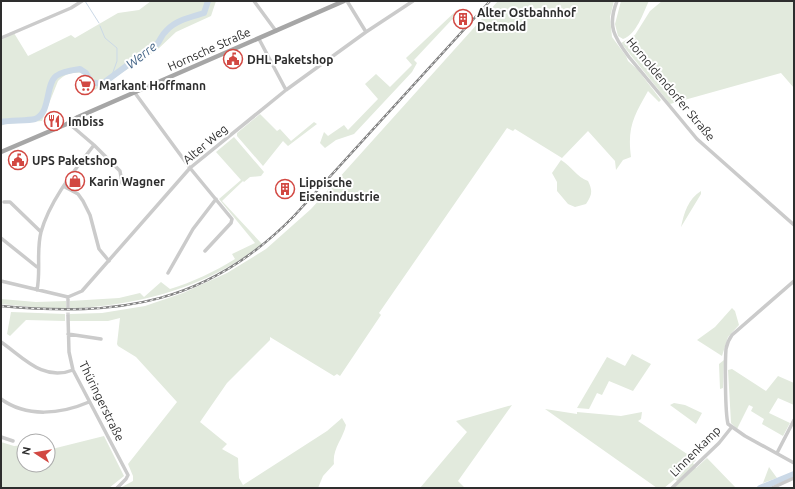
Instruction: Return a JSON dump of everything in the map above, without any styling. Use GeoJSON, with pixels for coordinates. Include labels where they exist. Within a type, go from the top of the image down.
{"type":"FeatureCollection","features":[{"type":"Feature","properties":{"kind":"main road","name":"Hornsche Straße"},"geometry":{"type":"LineString","coordinates":[[1,152],[345,1]]}},
{"type":"Feature","properties":{"kind":"street"},"geometry":{"type":"LineString","coordinates":[[1,38],[71,8],[82,1]]}},
{"type":"Feature","properties":{"kind":"street"},"geometry":{"type":"LineString","coordinates":[[254,1],[276,31]]}},
{"type":"Feature","properties":{"kind":"street"},"geometry":{"type":"LineString","coordinates":[[345,1],[366,32]]}},
{"type":"Feature","properties":{"kind":"street","name":"Alter Weg"},"geometry":{"type":"LineString","coordinates":[[68,297],[86,288],[190,168],[286,90],[366,32],[413,1]]}},
{"type":"Feature","properties":{"kind":"street","name":"Hornoldendorfer Straße"},"geometry":{"type":"LineString","coordinates":[[618,1],[613,15],[612,28],[619,44],[629,57],[697,139],[794,225]]}},
{"type":"Feature","properties":{"kind":"street"},"geometry":{"type":"LineString","coordinates":[[258,39],[286,90]]}},
{"type":"Feature","properties":{"kind":"street"},"geometry":{"type":"LineString","coordinates":[[135,93],[190,168],[232,221],[205,251]]}},
{"type":"Feature","properties":{"kind":"street"},"geometry":{"type":"LineString","coordinates":[[70,122],[120,172],[122,183]]}},
{"type":"Feature","properties":{"kind":"street"},"geometry":{"type":"LineString","coordinates":[[37,290],[37,267],[41,232],[65,187],[94,145]]}},
{"type":"Feature","properties":{"kind":"street"},"geometry":{"type":"LineString","coordinates":[[65,187],[78,194],[83,201],[90,215],[99,249],[109,262]]}},
{"type":"Feature","properties":{"kind":"street"},"geometry":{"type":"LineString","coordinates":[[168,273],[193,229],[216,199]]}},
{"type":"Feature","properties":{"kind":"street"},"geometry":{"type":"LineString","coordinates":[[4,202],[10,202],[41,232]]}},
{"type":"Feature","properties":{"kind":"street"},"geometry":{"type":"LineString","coordinates":[[1,238],[37,267]]}},
{"type":"Feature","properties":{"kind":"street"},"geometry":{"type":"LineString","coordinates":[[1,281],[68,297],[68,307]]}},
{"type":"Feature","properties":{"kind":"street"},"geometry":{"type":"LineString","coordinates":[[794,281],[735,332],[728,341],[726,349],[726,414],[728,423],[731,428],[794,463]]}},
{"type":"Feature","properties":{"kind":"street","name":"Thüringerstraße"},"geometry":{"type":"LineString","coordinates":[[68,316],[69,352],[73,370],[128,475],[117,488]]}},
{"type":"Feature","properties":{"kind":"street"},"geometry":{"type":"LineString","coordinates":[[68,334],[101,339]]}},
{"type":"Feature","properties":{"kind":"street"},"geometry":{"type":"LineString","coordinates":[[1,342],[35,367],[58,373],[73,370]]}},
{"type":"Feature","properties":{"kind":"street"},"geometry":{"type":"LineString","coordinates":[[1,399],[23,410],[42,412],[62,411],[89,402]]}},
{"type":"Feature","properties":{"kind":"street"},"geometry":{"type":"LineString","coordinates":[[777,453],[794,420]]}},
{"type":"Feature","properties":{"kind":"street","name":"Linnenkamp"},"geometry":{"type":"LineString","coordinates":[[672,488],[719,443],[731,428]]}},
{"type":"Feature","properties":{"kind":"street"},"geometry":{"type":"LineString","coordinates":[[1,437],[13,441]]}},
{"type":"Feature","properties":{"kind":"street"},"geometry":{"type":"LineString","coordinates":[[772,488],[794,478]]}},
{"type":"Feature","properties":{"kind":"shaded area"},"geometry":{"type":"Polygon","coordinates":[[[151,1],[216,1],[211,16],[176,32],[157,50],[95,90],[82,73],[71,73],[63,77],[58,81],[42,121],[5,124],[1,126],[1,40],[14,33],[28,56],[71,35],[75,38],[118,13],[139,10],[151,1]]]}},
{"type":"Feature","properties":{"kind":"shaded area"},"geometry":{"type":"Polygon","coordinates":[[[498,1],[614,1],[610,17],[612,37],[628,61],[637,69],[661,100],[659,102],[648,91],[635,115],[630,138],[631,157],[623,160],[616,170],[615,161],[588,131],[562,158],[515,129],[513,131],[507,128],[379,313],[381,315],[340,376],[337,374],[334,376],[270,337],[270,340],[227,383],[200,422],[227,444],[222,449],[238,458],[239,478],[243,485],[327,431],[342,418],[346,425],[336,449],[334,464],[323,476],[318,488],[120,488],[133,481],[133,476],[128,464],[177,402],[136,357],[118,346],[120,318],[108,321],[69,321],[69,314],[102,313],[145,306],[183,293],[227,273],[266,249],[311,209],[498,1]]]}},
{"type":"Feature","properties":{"kind":"shaded area"},"geometry":{"type":"Polygon","coordinates":[[[621,1],[649,1],[636,28],[632,33],[623,39],[618,36],[615,24],[621,1]]]}},
{"type":"Feature","properties":{"kind":"shaded area"},"geometry":{"type":"Polygon","coordinates":[[[662,1],[794,1],[794,88],[781,73],[670,104],[621,43],[635,35],[650,11],[662,1]]]}},
{"type":"Feature","properties":{"kind":"shaded area"},"geometry":{"type":"Polygon","coordinates":[[[457,10],[459,12],[414,60],[417,63],[412,72],[354,134],[336,140],[325,148],[320,143],[324,132],[328,136],[344,125],[348,130],[378,99],[365,84],[376,74],[390,87],[412,65],[406,58],[457,10]]]}},
{"type":"Feature","properties":{"kind":"shaded area"},"geometry":{"type":"Polygon","coordinates":[[[260,114],[277,131],[280,129],[291,141],[314,122],[317,124],[288,146],[283,141],[263,166],[237,136],[237,133],[260,114]]]}},
{"type":"Feature","properties":{"kind":"shaded area"},"geometry":{"type":"Polygon","coordinates":[[[234,137],[264,172],[261,176],[250,177],[244,182],[243,181],[222,201],[262,244],[240,260],[218,272],[171,292],[122,303],[70,309],[70,301],[119,298],[140,293],[144,297],[161,282],[170,289],[179,286],[227,264],[235,259],[232,254],[255,243],[219,199],[241,180],[216,152],[234,137]]]}},
{"type":"Feature","properties":{"kind":"shaded area"},"geometry":{"type":"Polygon","coordinates":[[[561,160],[588,181],[591,188],[591,193],[586,204],[575,207],[568,204],[557,191],[557,182],[552,173],[561,160]]]}},
{"type":"Feature","properties":{"kind":"shaded area"},"geometry":{"type":"Polygon","coordinates":[[[701,191],[701,194],[681,227],[685,212],[690,202],[701,191]]]}},
{"type":"Feature","properties":{"kind":"shaded area"},"geometry":{"type":"Polygon","coordinates":[[[1,299],[36,302],[66,301],[66,309],[1,304],[1,299]]]}},
{"type":"Feature","properties":{"kind":"shaded area"},"geometry":{"type":"Polygon","coordinates":[[[732,308],[735,311],[739,325],[728,337],[722,356],[697,340],[715,327],[732,308]]]}},
{"type":"Feature","properties":{"kind":"shaded area"},"geometry":{"type":"Polygon","coordinates":[[[11,312],[65,314],[65,321],[26,320],[10,336],[7,334],[11,312]]]}},
{"type":"Feature","properties":{"kind":"shaded area"},"geometry":{"type":"Polygon","coordinates":[[[632,354],[651,364],[633,391],[609,381],[602,395],[597,393],[589,409],[577,408],[607,357],[625,366],[632,354]]]}},
{"type":"Feature","properties":{"kind":"shaded area"},"geometry":{"type":"Polygon","coordinates":[[[724,360],[723,388],[720,389],[719,364],[724,360]]]}},
{"type":"Feature","properties":{"kind":"shaded area"},"geometry":{"type":"Polygon","coordinates":[[[732,369],[766,391],[778,376],[794,383],[794,405],[778,398],[769,413],[790,423],[783,436],[762,424],[764,419],[751,411],[753,407],[749,405],[737,429],[731,423],[728,370],[732,369]]]}},
{"type":"Feature","properties":{"kind":"shaded area"},"geometry":{"type":"Polygon","coordinates":[[[674,403],[685,405],[702,413],[696,424],[670,405],[674,403]]]}},
{"type":"Feature","properties":{"kind":"shaded area"},"geometry":{"type":"Polygon","coordinates":[[[512,405],[458,481],[465,488],[420,488],[467,432],[456,421],[512,405]]]}},
{"type":"Feature","properties":{"kind":"shaded area"},"geometry":{"type":"Polygon","coordinates":[[[545,409],[577,414],[577,412],[621,416],[642,412],[641,419],[638,421],[696,460],[693,463],[696,468],[707,458],[736,488],[674,488],[679,483],[675,479],[664,488],[657,488],[545,409]]]}},
{"type":"Feature","properties":{"kind":"shaded area"},"geometry":{"type":"Polygon","coordinates":[[[104,436],[124,476],[109,488],[1,488],[1,442],[16,446],[16,473],[56,473],[56,448],[104,436]]]}},
{"type":"Feature","properties":{"kind":"shaded area"},"geometry":{"type":"Polygon","coordinates":[[[769,467],[777,478],[763,483],[769,467]]]}},
{"type":"Feature","properties":{"kind":"waterway"},"geometry":{"type":"LineString","coordinates":[[85,1],[99,23]]}},
{"type":"Feature","properties":{"kind":"waterway","name":"Werre"},"geometry":{"type":"LineString","coordinates":[[1,122],[32,120],[40,116],[46,105],[50,86],[56,76],[61,73],[80,69],[86,73],[91,82],[102,84],[148,50],[153,48],[164,33],[175,24],[184,19],[204,13],[208,1]]}},
{"type":"Feature","properties":{"kind":"waterway"},"geometry":{"type":"LineString","coordinates":[[100,26],[105,38],[117,48],[117,61],[112,75]]}},
{"type":"Feature","properties":{"kind":"waterway"},"geometry":{"type":"LineString","coordinates":[[760,488],[794,474]]}},
{"type":"Feature","properties":{"kind":"tunnel"},"geometry":{"type":"LineString","coordinates":[[68,307],[68,316]]}},
{"type":"Feature","properties":{"kind":"railway"},"geometry":{"type":"LineString","coordinates":[[1,306],[44,309],[84,309],[123,306],[160,298],[195,286],[229,269],[262,246],[294,216],[490,1]]}},
{"type":"Feature","properties":{"kind":"place","name":"Alter Ostbahnhof Detmold"},"geometry":{"type":"Point","coordinates":[463,19]}},
{"type":"Feature","properties":{"kind":"place","name":"DHL Paketshop"},"geometry":{"type":"Point","coordinates":[233,59]}},
{"type":"Feature","properties":{"kind":"place","name":"Markant Hoffmann"},"geometry":{"type":"Point","coordinates":[85,85]}},
{"type":"Feature","properties":{"kind":"place","name":"Imbiss"},"geometry":{"type":"Point","coordinates":[54,121]}},
{"type":"Feature","properties":{"kind":"place","name":"UPS Paketshop"},"geometry":{"type":"Point","coordinates":[18,160]}},
{"type":"Feature","properties":{"kind":"place","name":"Karin Wagner"},"geometry":{"type":"Point","coordinates":[75,181]}},
{"type":"Feature","properties":{"kind":"place","name":"Lippische Eisenindustrie"},"geometry":{"type":"Point","coordinates":[285,189]}}]}
